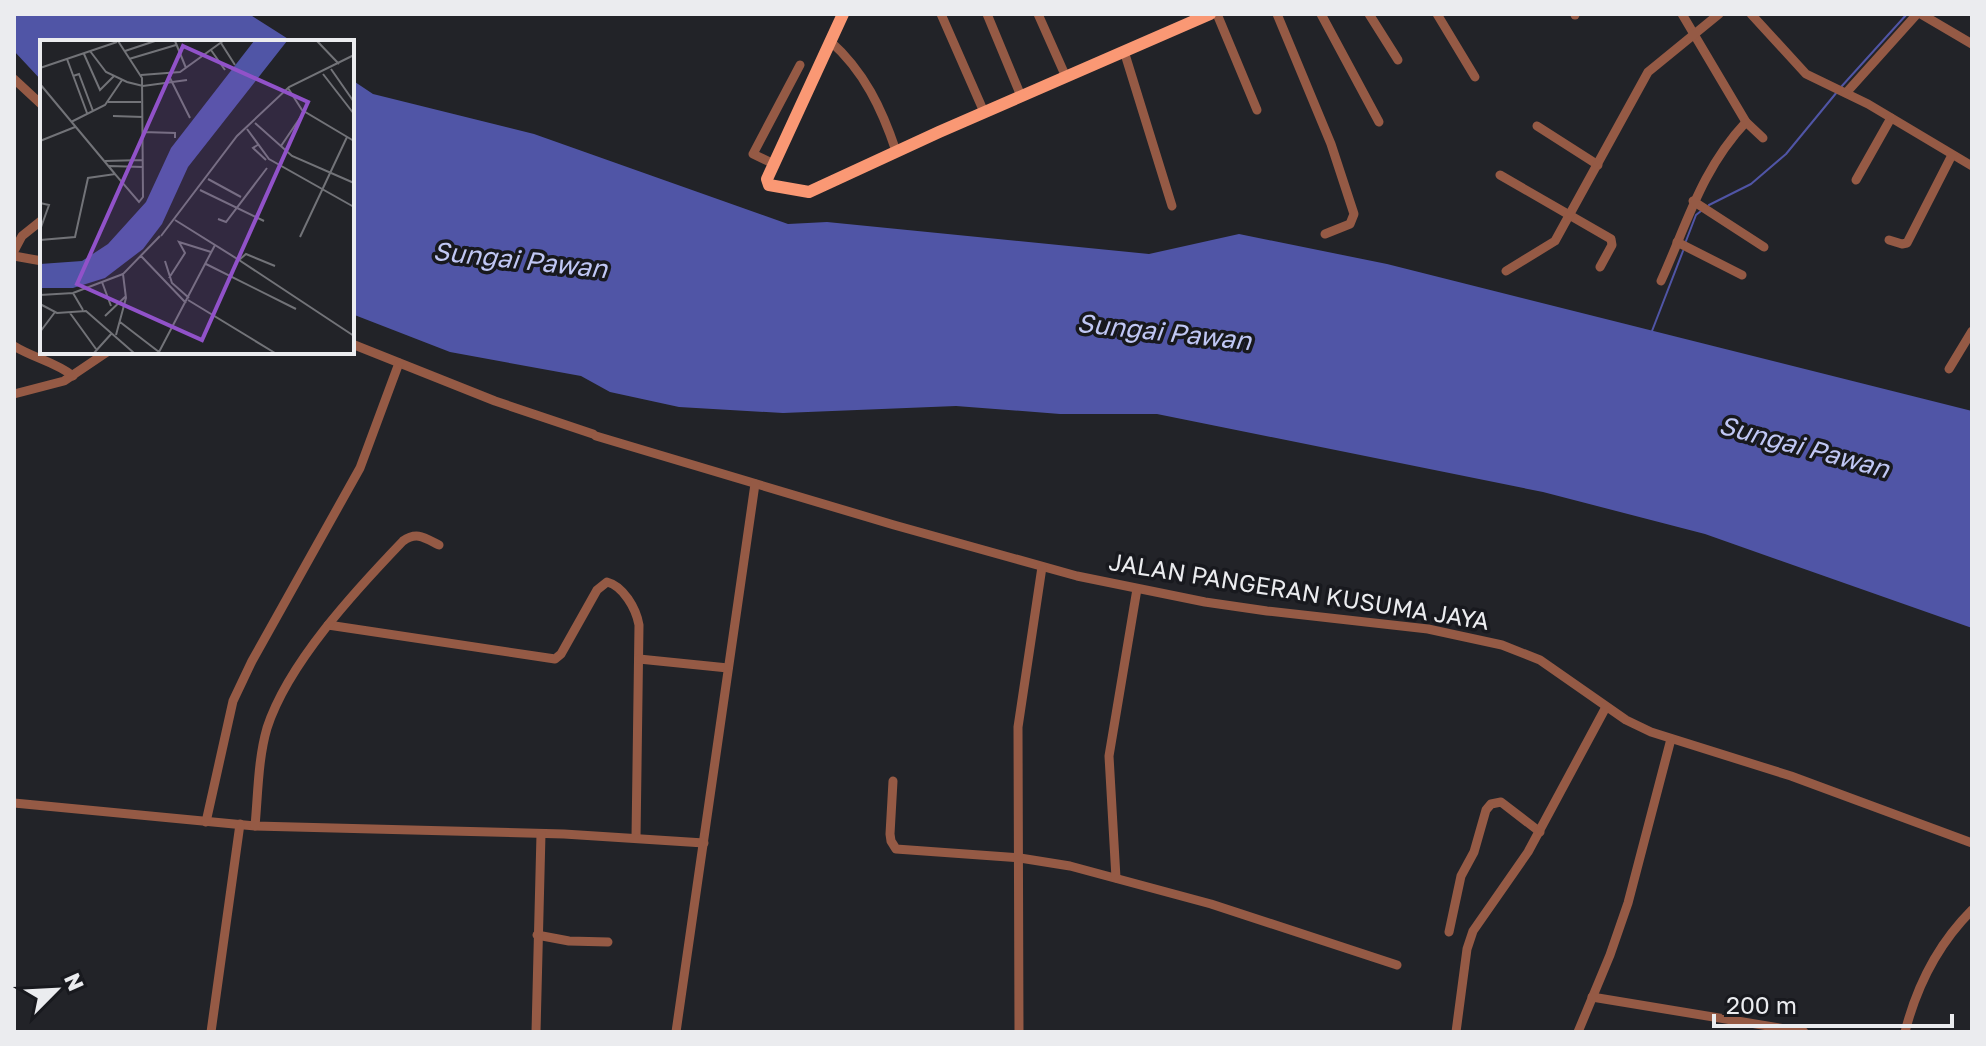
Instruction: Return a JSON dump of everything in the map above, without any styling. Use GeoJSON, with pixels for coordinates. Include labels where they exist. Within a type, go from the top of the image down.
{"type":"FeatureCollection","features":[{"type":"Feature","properties":{"kind":"main road"},"geometry":{"type":"LineString","coordinates":[[843,14],[763,159],[769,185],[809,192],[1210,14]]}},
{"type":"Feature","properties":{"kind":"street"},"geometry":{"type":"LineString","coordinates":[[941,14],[984,112]]}},
{"type":"Feature","properties":{"kind":"street"},"geometry":{"type":"LineString","coordinates":[[987,14],[1021,96]]}},
{"type":"Feature","properties":{"kind":"street"},"geometry":{"type":"LineString","coordinates":[[1038,14],[1066,77]]}},
{"type":"Feature","properties":{"kind":"street"},"geometry":{"type":"LineString","coordinates":[[1217,14],[1257,110]]}},
{"type":"Feature","properties":{"kind":"street"},"geometry":{"type":"LineString","coordinates":[[1277,14],[1331,144],[1354,214],[1350,224],[1325,234]]}},
{"type":"Feature","properties":{"kind":"street"},"geometry":{"type":"LineString","coordinates":[[1321,14],[1379,122]]}},
{"type":"Feature","properties":{"kind":"street"},"geometry":{"type":"LineString","coordinates":[[1369,14],[1398,60]]}},
{"type":"Feature","properties":{"kind":"street"},"geometry":{"type":"LineString","coordinates":[[1437,14],[1475,77]]}},
{"type":"Feature","properties":{"kind":"street"},"geometry":{"type":"LineString","coordinates":[[1682,14],[1746,122],[1763,138]]}},
{"type":"Feature","properties":{"kind":"street"},"geometry":{"type":"LineString","coordinates":[[1506,271],[1551,246],[1648,72],[1719,14]]}},
{"type":"Feature","properties":{"kind":"street"},"geometry":{"type":"LineString","coordinates":[[1751,14],[1795,64],[1827,86],[1844,92],[1972,166]]}},
{"type":"Feature","properties":{"kind":"street"},"geometry":{"type":"LineString","coordinates":[[1844,92],[1919,14],[1972,44]]}},
{"type":"Feature","properties":{"kind":"street"},"geometry":{"type":"LineString","coordinates":[[830,41],[873,94],[896,151]]}},
{"type":"Feature","properties":{"kind":"street"},"geometry":{"type":"LineString","coordinates":[[1124,51],[1172,206]]}},
{"type":"Feature","properties":{"kind":"street"},"geometry":{"type":"LineString","coordinates":[[763,159],[800,65]]}},
{"type":"Feature","properties":{"kind":"street"},"geometry":{"type":"LineString","coordinates":[[14,79],[40,103]]}},
{"type":"Feature","properties":{"kind":"street"},"geometry":{"type":"LineString","coordinates":[[1856,180],[1891,118]]}},
{"type":"Feature","properties":{"kind":"street"},"geometry":{"type":"LineString","coordinates":[[1661,281],[1693,201],[1718,157],[1746,122]]}},
{"type":"Feature","properties":{"kind":"street"},"geometry":{"type":"LineString","coordinates":[[1537,126],[1598,165]]}},
{"type":"Feature","properties":{"kind":"street"},"geometry":{"type":"LineString","coordinates":[[1889,240],[1907,243],[1952,155]]}},
{"type":"Feature","properties":{"kind":"street"},"geometry":{"type":"LineString","coordinates":[[1500,175],[1612,240],[1600,267]]}},
{"type":"Feature","properties":{"kind":"street"},"geometry":{"type":"LineString","coordinates":[[1693,201],[1764,247]]}},
{"type":"Feature","properties":{"kind":"street"},"geometry":{"type":"LineString","coordinates":[[40,222],[22,236],[14,254],[40,260]]}},
{"type":"Feature","properties":{"kind":"street"},"geometry":{"type":"LineString","coordinates":[[1677,242],[1742,275]]}},
{"type":"Feature","properties":{"kind":"street"},"geometry":{"type":"LineString","coordinates":[[1949,369],[1972,331]]}},
{"type":"Feature","properties":{"kind":"street","name":"JALAN PANGERAN KUSUMA JAYA"},"geometry":{"type":"LineString","coordinates":[[354,345],[495,401],[595,435],[1042,567],[1137,589],[1267,611],[1428,629],[1478,638],[1530,654],[1639,727],[1791,776],[1972,843]]}},
{"type":"Feature","properties":{"kind":"street"},"geometry":{"type":"LineString","coordinates":[[14,346],[73,376]]}},
{"type":"Feature","properties":{"kind":"street"},"geometry":{"type":"LineString","coordinates":[[14,394],[55,385],[104,354]]}},
{"type":"Feature","properties":{"kind":"street"},"geometry":{"type":"LineString","coordinates":[[206,822],[233,701],[252,661],[360,468],[399,363]]}},
{"type":"Feature","properties":{"kind":"street"},"geometry":{"type":"LineString","coordinates":[[676,1032],[755,484]]}},
{"type":"Feature","properties":{"kind":"street"},"geometry":{"type":"LineString","coordinates":[[255,826],[268,725],[286,688],[328,625],[403,541],[420,535],[439,545]]}},
{"type":"Feature","properties":{"kind":"street"},"geometry":{"type":"LineString","coordinates":[[1019,1032],[1020,858],[1016,764],[1018,727],[1042,567]]}},
{"type":"Feature","properties":{"kind":"street"},"geometry":{"type":"LineString","coordinates":[[328,625],[554,659],[561,654],[597,590],[610,581],[635,612],[639,659],[636,838]]}},
{"type":"Feature","properties":{"kind":"street"},"geometry":{"type":"LineString","coordinates":[[1116,878],[1109,756],[1137,589]]}},
{"type":"Feature","properties":{"kind":"street"},"geometry":{"type":"LineString","coordinates":[[639,659],[728,668]]}},
{"type":"Feature","properties":{"kind":"street"},"geometry":{"type":"LineString","coordinates":[[1456,1032],[1470,938],[1540,832],[1606,707]]}},
{"type":"Feature","properties":{"kind":"street"},"geometry":{"type":"LineString","coordinates":[[1578,1032],[1628,903],[1671,739]]}},
{"type":"Feature","properties":{"kind":"street"},"geometry":{"type":"LineString","coordinates":[[893,781],[890,834],[896,849],[1055,863],[1262,919],[1397,965]]}},
{"type":"Feature","properties":{"kind":"street"},"geometry":{"type":"LineString","coordinates":[[1449,932],[1461,876],[1474,852],[1486,810],[1491,804],[1501,802],[1540,832]]}},
{"type":"Feature","properties":{"kind":"street"},"geometry":{"type":"LineString","coordinates":[[14,803],[255,826],[541,834],[704,843]]}},
{"type":"Feature","properties":{"kind":"street"},"geometry":{"type":"LineString","coordinates":[[211,1032],[240,824]]}},
{"type":"Feature","properties":{"kind":"street"},"geometry":{"type":"LineString","coordinates":[[536,1032],[541,834]]}},
{"type":"Feature","properties":{"kind":"street"},"geometry":{"type":"LineString","coordinates":[[1905,1032],[1928,968],[1952,932],[1972,910]]}},
{"type":"Feature","properties":{"kind":"street"},"geometry":{"type":"LineString","coordinates":[[537,935],[569,941],[608,942]]}},
{"type":"Feature","properties":{"kind":"street"},"geometry":{"type":"LineString","coordinates":[[1592,997],[1804,1032]]}},
{"type":"Feature","properties":{"kind":"water"},"geometry":{"type":"Polygon","coordinates":[[[14,14],[249,14],[290,40],[40,40],[40,79],[14,51],[14,14]]]}},
{"type":"Feature","properties":{"kind":"water","name":"Sungai Pawan"},"geometry":{"type":"Polygon","coordinates":[[[354,81],[373,94],[534,134],[788,224],[827,222],[1149,254],[1239,234],[1387,264],[1972,411],[1972,628],[1705,534],[1543,492],[1157,414],[1060,414],[956,406],[783,413],[679,407],[610,392],[581,376],[450,352],[354,315],[354,81]]]}},
{"type":"Feature","properties":{"kind":"waterway"},"geometry":{"type":"LineString","coordinates":[[1841,87],[1907,14]]}},
{"type":"Feature","properties":{"kind":"waterway"},"geometry":{"type":"LineString","coordinates":[[1709,205],[1751,184],[1786,154],[1837,92]]}},
{"type":"Feature","properties":{"kind":"waterway"},"geometry":{"type":"LineString","coordinates":[[1686,241],[1696,215],[1701,211]]}},
{"type":"Feature","properties":{"kind":"waterway"},"geometry":{"type":"LineString","coordinates":[[1652,331],[1683,251]]}}]}
